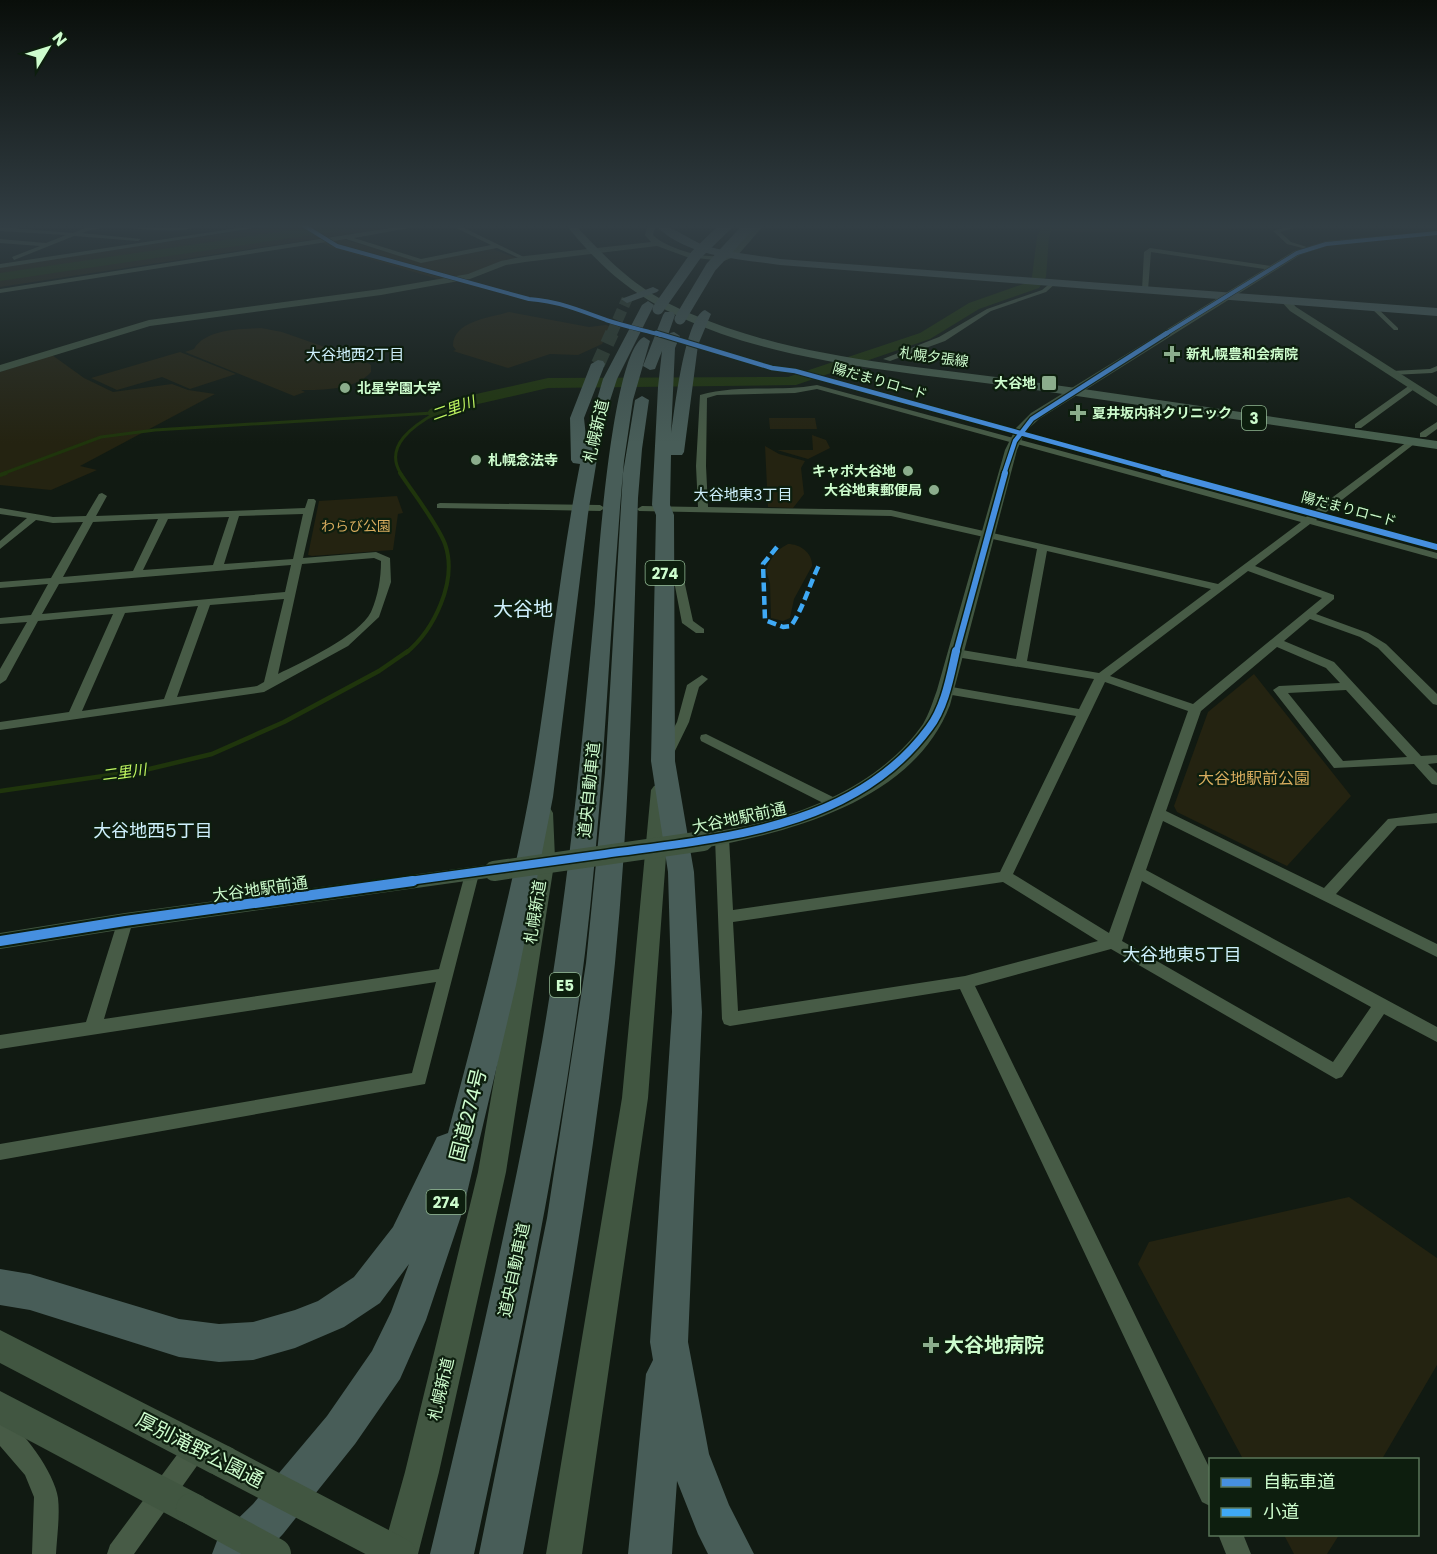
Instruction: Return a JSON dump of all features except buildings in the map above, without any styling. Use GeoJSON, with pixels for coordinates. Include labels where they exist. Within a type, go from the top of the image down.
{"type":"FeatureCollection","features":[{"type":"Feature","properties":{"kind":"highway","name":"札幌新道"},"geometry":{"type":"LineString","coordinates":[[541,797],[580,508],[596,422],[610,391],[661,298]]}},
{"type":"Feature","properties":{"kind":"highway","name":"道央自動車道"},"geometry":{"type":"LineString","coordinates":[[610,391],[643,364],[658,305],[664,298]]}},
{"type":"Feature","properties":{"kind":"highway","name":"道央自動車道"},"geometry":{"type":"LineString","coordinates":[[658,305],[666,298]]}},
{"type":"Feature","properties":{"kind":"highway","name":"札幌新道"},"geometry":{"type":"LineString","coordinates":[[658,305],[668,298]]}},
{"type":"Feature","properties":{"kind":"highway"},"geometry":{"type":"LineString","coordinates":[[1248,298],[1437,312]]}},
{"type":"Feature","properties":{"kind":"highway"},"geometry":{"type":"LineString","coordinates":[[627,299],[658,305]]}},
{"type":"Feature","properties":{"kind":"highway","name":"札幌新道"},"geometry":{"type":"LineString","coordinates":[[658,305],[669,348],[665,383],[661,505],[665,510],[663,761]]}},
{"type":"Feature","properties":{"kind":"highway"},"geometry":{"type":"LineString","coordinates":[[665,510],[668,506],[692,345],[704,318]]}},
{"type":"Feature","properties":{"kind":"highway","name":"274"},"geometry":{"type":"LineString","coordinates":[[598,364],[610,391]]}},
{"type":"Feature","properties":{"kind":"highway","name":"道央自動車道"},"geometry":{"type":"LineString","coordinates":[[452,1554],[526,1214],[555,1053],[589,802],[613,499],[610,391]]}},
{"type":"Feature","properties":{"kind":"highway","name":"道央自動車道"},"geometry":{"type":"LineString","coordinates":[[501,1554],[560,1243],[590,1044],[609,881],[620,733],[629,522],[610,391]]}},
{"type":"Feature","properties":{"kind":"highway","name":"274"},"geometry":{"type":"LineString","coordinates":[[663,761],[681,872],[687,1012],[669,1342],[688,1454],[713,1519],[732,1554]]}},
{"type":"Feature","properties":{"kind":"highway","name":"国道274号"},"geometry":{"type":"LineString","coordinates":[[234,1554],[268,1519],[341,1430],[386,1365],[407,1320],[445,1210],[501,985],[541,797]]}},
{"type":"Feature","properties":{"kind":"highway"},"geometry":{"type":"LineString","coordinates":[[0,1287],[30,1292],[179,1338],[219,1343],[253,1341],[295,1329],[331,1314],[367,1290],[406,1239],[472,1098]]}},
{"type":"Feature","properties":{"kind":"highway"},"geometry":{"type":"LineString","coordinates":[[650,1554],[669,1342]]}},
{"type":"Feature","properties":{"kind":"main road","name":"札幌夕張線"},"geometry":{"type":"LineString","coordinates":[[649,298],[658,305],[704,318],[776,344],[856,358],[1418,438],[1437,437]]}},
{"type":"Feature","properties":{"kind":"main road","name":"札幌夕張線"},"geometry":{"type":"LineString","coordinates":[[652,298],[658,305]]}},
{"type":"Feature","properties":{"kind":"main road","name":"札幌夕張線"},"geometry":{"type":"LineString","coordinates":[[856,358],[882,359],[1076,389],[1358,426],[1437,444]]}},
{"type":"Feature","properties":{"kind":"street"},"geometry":{"type":"LineString","coordinates":[[0,369],[149,323],[340,298]]}},
{"type":"Feature","properties":{"kind":"street"},"geometry":{"type":"LineString","coordinates":[[882,359],[942,339],[989,310],[1025,298]]}},
{"type":"Feature","properties":{"kind":"street","name":"大谷地駅前通"},"geometry":{"type":"LineString","coordinates":[[0,941],[125,921],[712,839],[771,827],[834,803],[878,778],[908,752],[929,728],[946,690],[987,535],[1017,435],[1039,412],[1223,298]]}},
{"type":"Feature","properties":{"kind":"street"},"geometry":{"type":"LineString","coordinates":[[1285,300],[1293,309],[1437,402]]}},
{"type":"Feature","properties":{"kind":"street"},"geometry":{"type":"LineString","coordinates":[[1373,307],[1396,329]]}},
{"type":"Feature","properties":{"kind":"street"},"geometry":{"type":"LineString","coordinates":[[1392,373],[1432,371],[1437,368]]}},
{"type":"Feature","properties":{"kind":"street"},"geometry":{"type":"LineString","coordinates":[[1358,426],[1413,387]]}},
{"type":"Feature","properties":{"kind":"street"},"geometry":{"type":"LineString","coordinates":[[703,511],[701,466],[703,397],[708,394],[822,388],[1017,435],[1315,515],[1437,556]]}},
{"type":"Feature","properties":{"kind":"street"},"geometry":{"type":"LineString","coordinates":[[1005,876],[1101,676],[1437,425]]}},
{"type":"Feature","properties":{"kind":"street"},"geometry":{"type":"LineString","coordinates":[[0,680],[102,496]]}},
{"type":"Feature","properties":{"kind":"street"},"geometry":{"type":"LineString","coordinates":[[0,511],[54,520],[235,514],[310,506],[270,684]]}},
{"type":"Feature","properties":{"kind":"street"},"geometry":{"type":"LineString","coordinates":[[440,506],[600,508]]}},
{"type":"Feature","properties":{"kind":"street"},"geometry":{"type":"LineString","coordinates":[[642,509],[891,513],[1219,587]]}},
{"type":"Feature","properties":{"kind":"street"},"geometry":{"type":"LineString","coordinates":[[217,568],[235,514]]}},
{"type":"Feature","properties":{"kind":"street"},"geometry":{"type":"LineString","coordinates":[[136,575],[164,516]]}},
{"type":"Feature","properties":{"kind":"street"},"geometry":{"type":"LineString","coordinates":[[0,546],[33,518]]}},
{"type":"Feature","properties":{"kind":"street"},"geometry":{"type":"LineString","coordinates":[[1021,663],[1043,547]]}},
{"type":"Feature","properties":{"kind":"street"},"geometry":{"type":"LineString","coordinates":[[0,585],[381,556],[386,560],[386,582],[375,615],[344,644],[260,689],[0,726]]}},
{"type":"Feature","properties":{"kind":"street"},"geometry":{"type":"LineString","coordinates":[[665,564],[679,579],[688,623],[700,631]]}},
{"type":"Feature","properties":{"kind":"street"},"geometry":{"type":"LineString","coordinates":[[1113,943],[1195,709],[1330,597],[1247,567]]}},
{"type":"Feature","properties":{"kind":"street"},"geometry":{"type":"LineString","coordinates":[[0,621],[289,595]]}},
{"type":"Feature","properties":{"kind":"street"},"geometry":{"type":"LineString","coordinates":[[169,702],[204,603]]}},
{"type":"Feature","properties":{"kind":"street"},"geometry":{"type":"LineString","coordinates":[[74,715],[120,610]]}},
{"type":"Feature","properties":{"kind":"street"},"geometry":{"type":"LineString","coordinates":[[1308,615],[1364,635],[1382,646],[1437,701]]}},
{"type":"Feature","properties":{"kind":"street"},"geometry":{"type":"LineString","coordinates":[[1276,642],[1330,665],[1437,781]]}},
{"type":"Feature","properties":{"kind":"street"},"geometry":{"type":"LineString","coordinates":[[956,653],[1101,676],[1195,709]]}},
{"type":"Feature","properties":{"kind":"street"},"geometry":{"type":"LineString","coordinates":[[663,761],[683,722],[693,685],[702,679]]}},
{"type":"Feature","properties":{"kind":"street"},"geometry":{"type":"LineString","coordinates":[[1347,686],[1279,690],[1339,765],[1437,759]]}},
{"type":"Feature","properties":{"kind":"street"},"geometry":{"type":"LineString","coordinates":[[946,690],[1083,713]]}},
{"type":"Feature","properties":{"kind":"street"},"geometry":{"type":"LineString","coordinates":[[706,738],[834,803]]}},
{"type":"Feature","properties":{"kind":"street","name":"札幌新道"},"geometry":{"type":"LineString","coordinates":[[564,1554],[635,1098],[663,761]]}},
{"type":"Feature","properties":{"kind":"street","name":"札幌新道"},"geometry":{"type":"LineString","coordinates":[[400,1554],[422,1472],[492,1172],[544,858],[545,831],[541,797]]}},
{"type":"Feature","properties":{"kind":"street"},"geometry":{"type":"LineString","coordinates":[[1159,813],[1435,946]]}},
{"type":"Feature","properties":{"kind":"street"},"geometry":{"type":"LineString","coordinates":[[1327,895],[1393,822],[1437,818]]}},
{"type":"Feature","properties":{"kind":"street"},"geometry":{"type":"LineString","coordinates":[[712,839],[726,917],[730,1019],[965,982],[1113,943]]}},
{"type":"Feature","properties":{"kind":"street"},"geometry":{"type":"LineString","coordinates":[[0,1152],[419,1079],[447,974],[483,872]]}},
{"type":"Feature","properties":{"kind":"street"},"geometry":{"type":"LineString","coordinates":[[1137,872],[1437,1035]]}},
{"type":"Feature","properties":{"kind":"street"},"geometry":{"type":"LineString","coordinates":[[726,917],[1005,876],[1113,943],[1336,1072],[1382,1005]]}},
{"type":"Feature","properties":{"kind":"street"},"geometry":{"type":"LineString","coordinates":[[93,1028],[125,921]]}},
{"type":"Feature","properties":{"kind":"street"},"geometry":{"type":"LineString","coordinates":[[0,1042],[447,974]]}},
{"type":"Feature","properties":{"kind":"street"},"geometry":{"type":"LineString","coordinates":[[965,982],[1209,1492]]}},
{"type":"Feature","properties":{"kind":"street","name":"厚別滝野公園通"},"geometry":{"type":"LineString","coordinates":[[0,1346],[400,1554]]}},
{"type":"Feature","properties":{"kind":"street"},"geometry":{"type":"LineString","coordinates":[[0,1407],[275,1554]]}},
{"type":"Feature","properties":{"kind":"street"},"geometry":{"type":"LineString","coordinates":[[0,1428],[33,1467],[46,1497],[44,1554]]}},
{"type":"Feature","properties":{"kind":"street"},"geometry":{"type":"LineString","coordinates":[[119,1554],[178,1501],[209,1454]]}},
{"type":"Feature","properties":{"kind":"street"},"geometry":{"type":"LineString","coordinates":[[1231,1536],[1239,1554]]}},
{"type":"Feature","properties":{"kind":"green space"},"geometry":{"type":"Polygon","coordinates":[[[509,312],[589,327],[606,325],[612,327],[602,344],[578,355],[550,354],[508,368],[453,351],[456,350],[453,346],[455,338],[465,326],[509,312]]]}},
{"type":"Feature","properties":{"kind":"green space"},"geometry":{"type":"Polygon","coordinates":[[[261,328],[282,332],[362,360],[371,365],[371,372],[348,386],[301,390],[305,392],[294,396],[185,352],[194,349],[206,337],[224,331],[261,328]]]}},
{"type":"Feature","properties":{"kind":"green space"},"geometry":{"type":"Polygon","coordinates":[[[180,352],[236,374],[190,389],[162,377],[117,390],[91,378],[180,352]]]}},
{"type":"Feature","properties":{"kind":"green space"},"geometry":{"type":"Polygon","coordinates":[[[52,355],[84,378],[113,392],[172,384],[188,390],[215,394],[80,466],[97,470],[51,490],[0,485],[0,372],[52,355]]]}},
{"type":"Feature","properties":{"kind":"green space"},"geometry":{"type":"Polygon","coordinates":[[[769,418],[815,418],[817,429],[770,429],[769,418]]]}},
{"type":"Feature","properties":{"kind":"green space"},"geometry":{"type":"Polygon","coordinates":[[[812,435],[826,440],[830,448],[808,459],[777,450],[813,450],[812,435]]]}},
{"type":"Feature","properties":{"kind":"green space"},"geometry":{"type":"Polygon","coordinates":[[[765,446],[779,454],[805,461],[801,468],[804,494],[793,508],[768,507],[765,446]]]}},
{"type":"Feature","properties":{"kind":"green space","name":"わらび公園"},"geometry":{"type":"Polygon","coordinates":[[[397,496],[403,513],[398,514],[393,550],[308,555],[319,501],[397,496]]]}},
{"type":"Feature","properties":{"kind":"green space"},"geometry":{"type":"Polygon","coordinates":[[[788,544],[805,550],[812,561],[812,566],[794,599],[790,618],[783,621],[771,618],[770,583],[766,571],[774,555],[788,544]]]}},
{"type":"Feature","properties":{"kind":"green space","name":"大谷地駅前公園"},"geometry":{"type":"Polygon","coordinates":[[[1254,674],[1351,796],[1287,866],[1177,812],[1174,806],[1208,712],[1254,674]]]}},
{"type":"Feature","properties":{"kind":"green space"},"geometry":{"type":"Polygon","coordinates":[[[1349,1197],[1437,1258],[1437,1365],[1383,1458],[1242,1458],[1138,1264],[1149,1242],[1349,1197]]]}},
{"type":"Feature","properties":{"kind":"green space"},"geometry":{"type":"Polygon","coordinates":[[[1285,1536],[1338,1536],[1327,1554],[1294,1554],[1285,1536]]]}},
{"type":"Feature","properties":{"kind":"waterway","name":"二里川"},"geometry":{"type":"LineString","coordinates":[[436,413],[473,400],[548,383],[790,382],[925,336],[974,306],[998,298]]}},
{"type":"Feature","properties":{"kind":"waterway"},"geometry":{"type":"LineString","coordinates":[[2,474],[101,437],[155,430],[433,413]]}},
{"type":"Feature","properties":{"kind":"waterway","name":"二里川"},"geometry":{"type":"LineString","coordinates":[[401,474],[396,464],[398,446],[411,430],[436,413]]}},
{"type":"Feature","properties":{"kind":"waterway"},"geometry":{"type":"LineString","coordinates":[[0,475],[6,473]]}},
{"type":"Feature","properties":{"kind":"waterway","name":"二里川"},"geometry":{"type":"LineString","coordinates":[[400,473],[436,527],[445,544],[448,558],[446,589],[441,604],[426,631],[408,651]]}},
{"type":"Feature","properties":{"kind":"waterway","name":"二里川"},"geometry":{"type":"LineString","coordinates":[[0,791],[145,770],[212,754],[284,722],[379,671],[408,651]]}},
{"type":"Feature","properties":{"kind":"tunnel"},"geometry":{"type":"LineString","coordinates":[[611,335],[627,299]]}},
{"type":"Feature","properties":{"kind":"tunnel"},"geometry":{"type":"LineString","coordinates":[[598,364],[612,333]]}},
{"type":"Feature","properties":{"kind":"marked path"},"geometry":{"type":"LineString","coordinates":[[777,547],[763,564],[765,620],[783,627],[791,626],[796,619],[808,586],[820,563]]}},
{"type":"Feature","properties":{"kind":"cycle path","name":"陽だまりロード"},"geometry":{"type":"LineString","coordinates":[[524,298],[552,301],[588,311],[607,320],[718,350],[736,358],[772,368],[795,371],[1437,547]]}},
{"type":"Feature","properties":{"kind":"cycle path"},"geometry":{"type":"LineString","coordinates":[[0,941],[125,921],[722,838],[780,825],[837,803],[888,771],[910,751],[929,728],[939,710],[1011,450],[1025,425],[1063,397],[1225,298]]}},
{"type":"Feature","properties":{"kind":"place","name":"新札幌豊和会病院"},"geometry":{"type":"Point","coordinates":[1172,354]}},
{"type":"Feature","properties":{"kind":"place","name":"大谷地"},"geometry":{"type":"Point","coordinates":[1049,383]}},
{"type":"Feature","properties":{"kind":"place","name":"北星学園大学"},"geometry":{"type":"Point","coordinates":[345,388]}},
{"type":"Feature","properties":{"kind":"place","name":"夏井坂内科クリニック"},"geometry":{"type":"Point","coordinates":[1078,413]}},
{"type":"Feature","properties":{"kind":"place","name":"札幌念法寺"},"geometry":{"type":"Point","coordinates":[476,460]}},
{"type":"Feature","properties":{"kind":"place","name":"キャポ大谷地"},"geometry":{"type":"Point","coordinates":[908,471]}},
{"type":"Feature","properties":{"kind":"place","name":"大谷地東郵便局"},"geometry":{"type":"Point","coordinates":[934,490]}},
{"type":"Feature","properties":{"kind":"place","name":"大谷地病院"},"geometry":{"type":"Point","coordinates":[931,1345]}},
{"type":"Feature","properties":{"kind":"district","name":"大谷地西2丁目"},"geometry":{"type":"Point","coordinates":[355,354]}},
{"type":"Feature","properties":{"kind":"district","name":"大谷地東3丁目"},"geometry":{"type":"Point","coordinates":[743,494]}},
{"type":"Feature","properties":{"kind":"district","name":"大谷地"},"geometry":{"type":"Point","coordinates":[523,609]}},
{"type":"Feature","properties":{"kind":"district","name":"大谷地西5丁目"},"geometry":{"type":"Point","coordinates":[153,830]}},
{"type":"Feature","properties":{"kind":"district","name":"大谷地東5丁目"},"geometry":{"type":"Point","coordinates":[1182,954]}}]}
